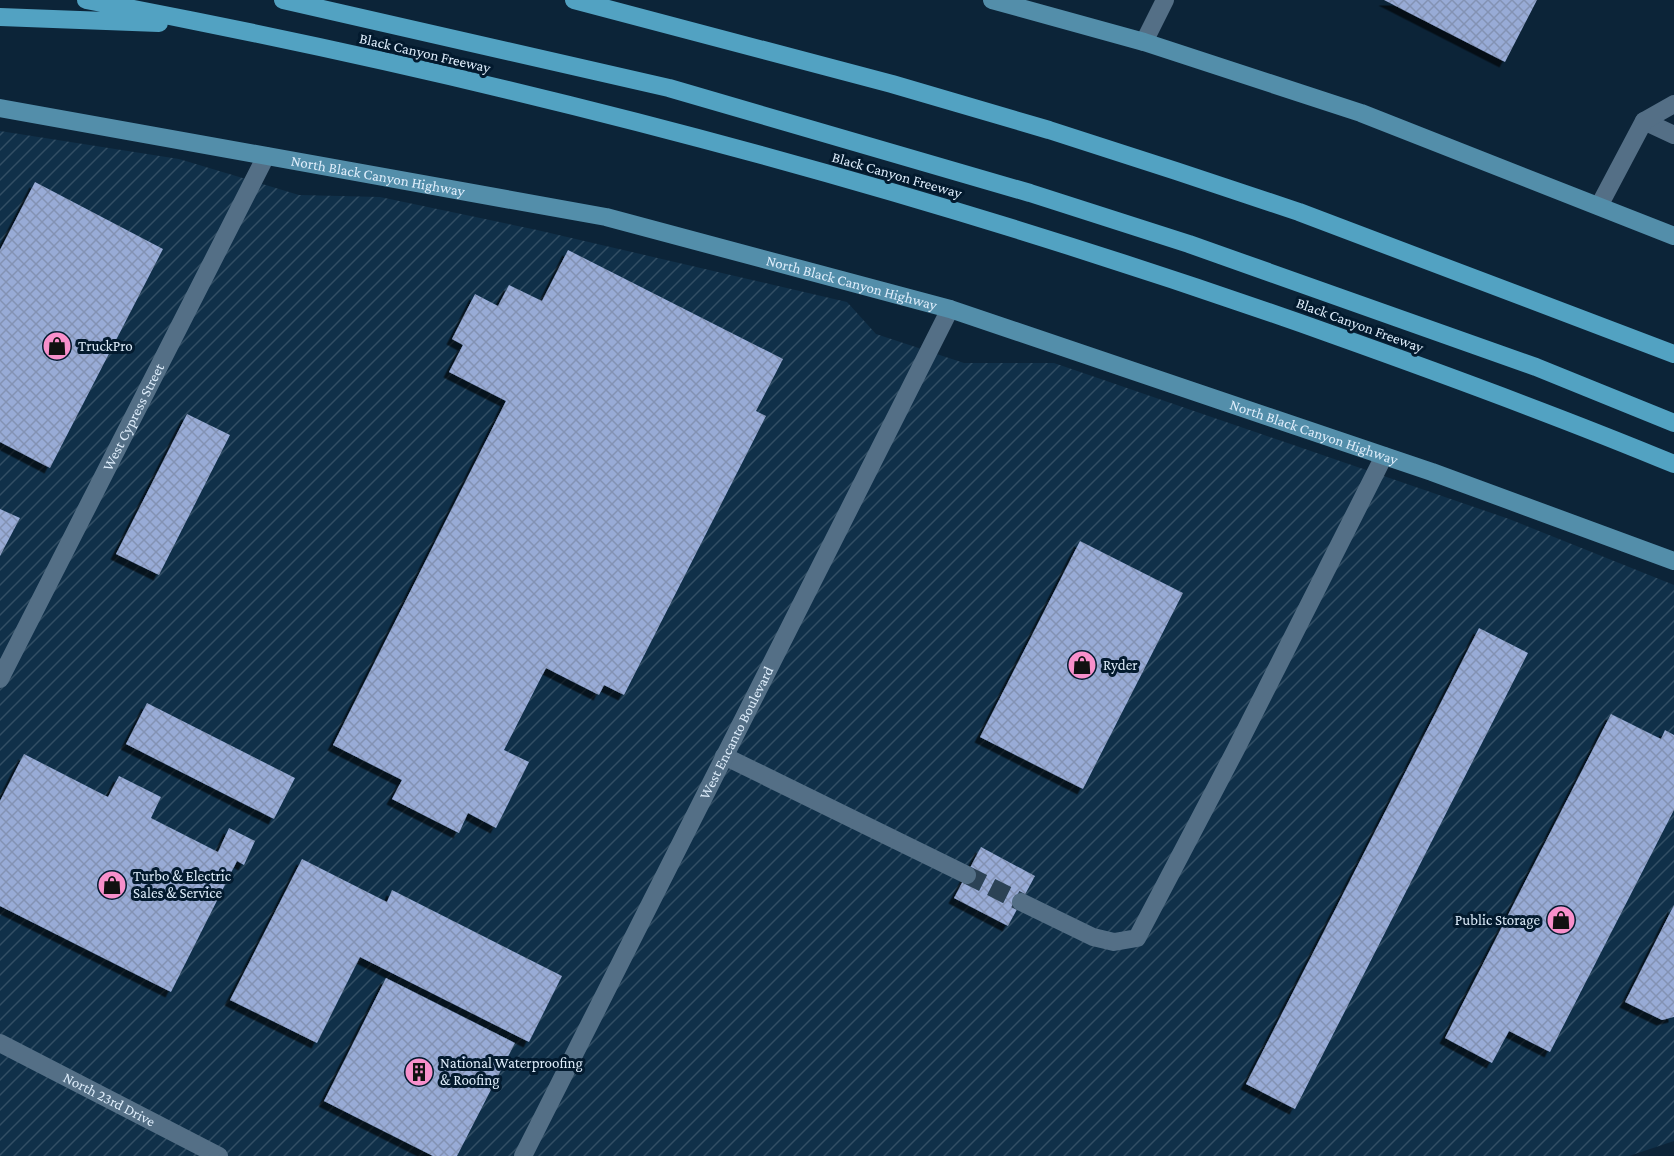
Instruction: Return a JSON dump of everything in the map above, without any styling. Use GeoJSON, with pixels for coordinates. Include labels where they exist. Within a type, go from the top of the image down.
{"type":"FeatureCollection","features":[{"type":"Feature","properties":{"kind":"highway","name":"Black Canyon Freeway"},"geometry":{"type":"LineString","coordinates":[[86,0],[220,25],[458,78],[690,134],[904,195],[1248,304],[1433,370],[1611,437],[1674,464]]}},
{"type":"Feature","properties":{"kind":"highway"},"geometry":{"type":"LineString","coordinates":[[284,0],[669,88],[1030,193],[1189,244],[1525,363],[1674,423]]}},
{"type":"Feature","properties":{"kind":"highway"},"geometry":{"type":"LineString","coordinates":[[574,0],[858,75],[1059,134],[1299,212],[1674,354]]}},
{"type":"Feature","properties":{"kind":"highway"},"geometry":{"type":"LineString","coordinates":[[0,17],[220,25]]}},
{"type":"Feature","properties":{"kind":"highway"},"geometry":{"type":"LineString","coordinates":[[1534,300],[1674,342]]}},
{"type":"Feature","properties":{"kind":"highway"},"geometry":{"type":"LineString","coordinates":[[1611,437],[1674,471]]}},
{"type":"Feature","properties":{"kind":"main road"},"geometry":{"type":"LineString","coordinates":[[992,0],[1144,42],[1361,113],[1674,236]]}},
{"type":"Feature","properties":{"kind":"main road","name":"North Black Canyon Highway"},"geometry":{"type":"LineString","coordinates":[[0,108],[606,217],[950,309],[1384,456],[1674,561]]}},
{"type":"Feature","properties":{"kind":"street"},"geometry":{"type":"LineString","coordinates":[[1144,42],[1165,0]]}},
{"type":"Feature","properties":{"kind":"street"},"geometry":{"type":"LineString","coordinates":[[1599,206],[1644,121],[1674,104]]}},
{"type":"Feature","properties":{"kind":"street"},"geometry":{"type":"LineString","coordinates":[[1644,121],[1674,135]]}},
{"type":"Feature","properties":{"kind":"street","name":"West Cypress Street"},"geometry":{"type":"LineString","coordinates":[[0,679],[266,156]]}},
{"type":"Feature","properties":{"kind":"street","name":"West Encanto Boulevard"},"geometry":{"type":"LineString","coordinates":[[523,1156],[950,309]]}},
{"type":"Feature","properties":{"kind":"street"},"geometry":{"type":"LineString","coordinates":[[1021,902],[1093,937],[1114,942],[1137,938],[1235,751],[1384,456]]}},
{"type":"Feature","properties":{"kind":"street"},"geometry":{"type":"LineString","coordinates":[[724,756],[967,875]]}},
{"type":"Feature","properties":{"kind":"street","name":"North 23rd Drive"},"geometry":{"type":"LineString","coordinates":[[0,1043],[219,1156]]}},
{"type":"Feature","properties":{"kind":"shaded area"},"geometry":{"type":"Polygon","coordinates":[[[0,131],[179,159],[299,195],[380,197],[537,230],[847,302],[876,334],[964,363],[1054,363],[1509,519],[1674,585],[1674,1141],[1629,1156],[0,1156],[0,131]]]}},
{"type":"Feature","properties":{"kind":"building"},"geometry":{"type":"Polygon","coordinates":[[[1384,0],[1537,0],[1505,62],[1384,0]]]}},
{"type":"Feature","properties":{"kind":"building","name":"TruckPro"},"geometry":{"type":"Polygon","coordinates":[[[35,182],[163,249],[50,468],[0,442],[0,250],[35,182]]]}},
{"type":"Feature","properties":{"kind":"building"},"geometry":{"type":"Polygon","coordinates":[[[568,250],[783,359],[756,411],[766,416],[624,695],[604,685],[599,695],[546,668],[504,750],[529,762],[496,828],[468,813],[459,833],[392,799],[402,780],[333,745],[506,401],[449,372],[463,345],[452,339],[475,294],[498,306],[509,285],[542,301],[568,250]]]}},
{"type":"Feature","properties":{"kind":"building"},"geometry":{"type":"Polygon","coordinates":[[[187,414],[230,435],[159,575],[116,554],[187,414]]]}},
{"type":"Feature","properties":{"kind":"building"},"geometry":{"type":"Polygon","coordinates":[[[0,509],[20,518],[0,556],[0,509]]]}},
{"type":"Feature","properties":{"kind":"building","name":"Ryder"},"geometry":{"type":"Polygon","coordinates":[[[1080,541],[1183,593],[1083,789],[980,737],[1080,541]]]}},
{"type":"Feature","properties":{"kind":"building"},"geometry":{"type":"Polygon","coordinates":[[[1479,628],[1528,653],[1295,1109],[1246,1084],[1479,628]]]}},
{"type":"Feature","properties":{"kind":"building"},"geometry":{"type":"Polygon","coordinates":[[[147,703],[295,778],[274,819],[126,744],[147,703]]]}},
{"type":"Feature","properties":{"kind":"building","name":"Public Storage"},"geometry":{"type":"Polygon","coordinates":[[[1611,714],[1661,739],[1665,730],[1674,735],[1674,810],[1550,1052],[1509,1031],[1492,1063],[1445,1038],[1611,714]]]}},
{"type":"Feature","properties":{"kind":"building","name":"Turbo & Electric Sales & Service"},"geometry":{"type":"Polygon","coordinates":[[[24,754],[108,797],[119,776],[161,797],[151,818],[218,852],[229,828],[255,841],[244,865],[237,861],[171,992],[0,906],[0,801],[24,754]]]}},
{"type":"Feature","properties":{"kind":"building"},"geometry":{"type":"Polygon","coordinates":[[[981,847],[1035,876],[1008,926],[954,898],[981,847]]]}},
{"type":"Feature","properties":{"kind":"building"},"geometry":{"type":"Polygon","coordinates":[[[302,859],[387,902],[392,890],[562,976],[529,1042],[360,957],[317,1043],[230,1000],[302,859]]]}},
{"type":"Feature","properties":{"kind":"building"},"geometry":{"type":"Polygon","coordinates":[[[1674,905],[1674,1017],[1662,1020],[1625,1002],[1674,905]]]}},
{"type":"Feature","properties":{"kind":"building","name":"National Waterproofing & Roofing"},"geometry":{"type":"Polygon","coordinates":[[[386,978],[515,1043],[457,1156],[433,1156],[324,1101],[386,978]]]}},
{"type":"Feature","properties":{"kind":"tunnel"},"geometry":{"type":"LineString","coordinates":[[967,875],[1021,902]]}},
{"type":"Feature","properties":{"kind":"place","name":"TruckPro"},"geometry":{"type":"Point","coordinates":[57,346]}},
{"type":"Feature","properties":{"kind":"place","name":"Ryder"},"geometry":{"type":"Point","coordinates":[1082,665]}},
{"type":"Feature","properties":{"kind":"place","name":"Turbo & Electric Sales & Service"},"geometry":{"type":"Point","coordinates":[112,885]}},
{"type":"Feature","properties":{"kind":"place","name":"Public Storage"},"geometry":{"type":"Point","coordinates":[1561,920]}},
{"type":"Feature","properties":{"kind":"place","name":"National Waterproofing & Roofing"},"geometry":{"type":"Point","coordinates":[419,1072]}}]}
